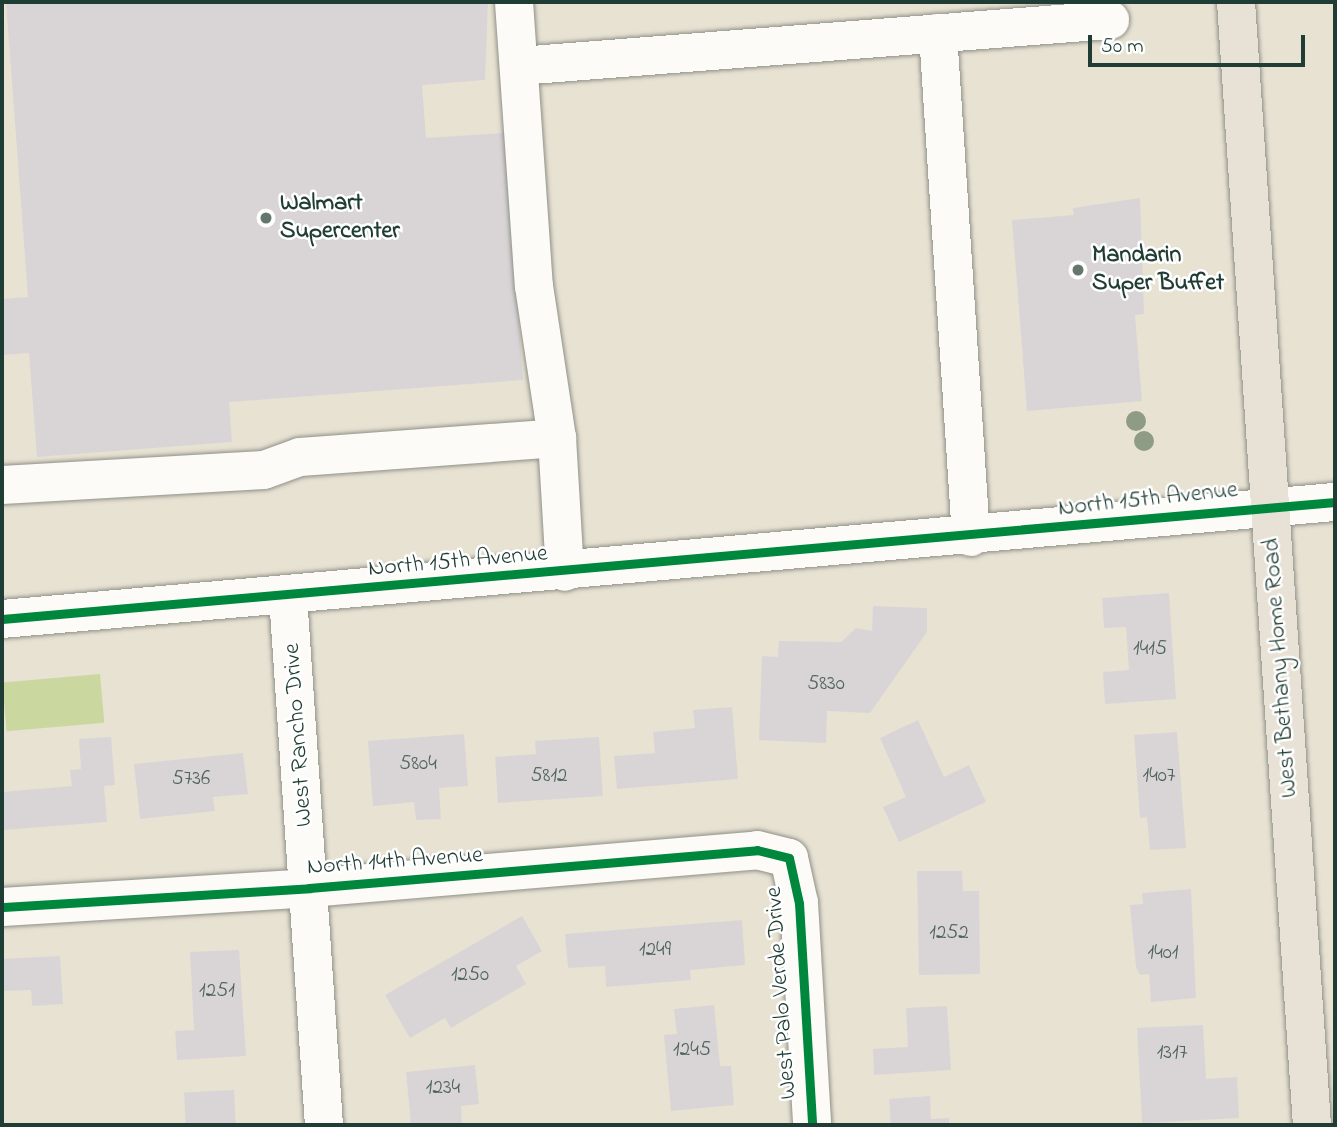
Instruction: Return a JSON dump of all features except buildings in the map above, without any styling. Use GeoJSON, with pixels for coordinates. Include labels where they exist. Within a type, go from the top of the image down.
{"type":"FeatureCollection","features":[{"type":"Feature","properties":{"kind":"main road","name":"West Bethany Home Road"},"geometry":{"type":"LineString","coordinates":[[1236,2],[1312,1125]]}},
{"type":"Feature","properties":{"kind":"street"},"geometry":{"type":"LineString","coordinates":[[514,2],[534,286],[557,438],[565,572]]}},
{"type":"Feature","properties":{"kind":"street"},"geometry":{"type":"LineString","coordinates":[[519,66],[1110,20]]}},
{"type":"Feature","properties":{"kind":"street"},"geometry":{"type":"LineString","coordinates":[[938,33],[971,537]]}},
{"type":"Feature","properties":{"kind":"street"},"geometry":{"type":"LineString","coordinates":[[2,485],[264,470],[300,457],[557,438]]}},
{"type":"Feature","properties":{"kind":"street","name":"North 15th Avenue"},"geometry":{"type":"LineString","coordinates":[[2,619],[971,537],[1335,502]]}},
{"type":"Feature","properties":{"kind":"street","name":"West Rancho Drive"},"geometry":{"type":"LineString","coordinates":[[288,596],[324,1125]]}},
{"type":"Feature","properties":{"kind":"street","name":"North 14th Avenue"},"geometry":{"type":"LineString","coordinates":[[2,906],[309,888],[757,849],[789,858]]}},
{"type":"Feature","properties":{"kind":"street","name":"West Palo Verde Drive"},"geometry":{"type":"LineString","coordinates":[[789,858],[799,903],[812,1125]]}},
{"type":"Feature","properties":{"kind":"green space"},"geometry":{"type":"Polygon","coordinates":[[[100,674],[104,723],[7,731],[2,683],[100,674]]]}},
{"type":"Feature","properties":{"kind":"cycle path"},"geometry":{"type":"LineString","coordinates":[[2,619],[1335,502]]}},
{"type":"Feature","properties":{"kind":"cycle path"},"geometry":{"type":"LineString","coordinates":[[2,907],[309,888],[757,850],[789,858],[799,903],[812,1125]]}},
{"type":"Feature","properties":{"kind":"place","name":"Walmart Supercenter"},"geometry":{"type":"Point","coordinates":[266,218]}},
{"type":"Feature","properties":{"kind":"place","name":"Mandarin Super Buffet"},"geometry":{"type":"Point","coordinates":[1078,270]}}]}
